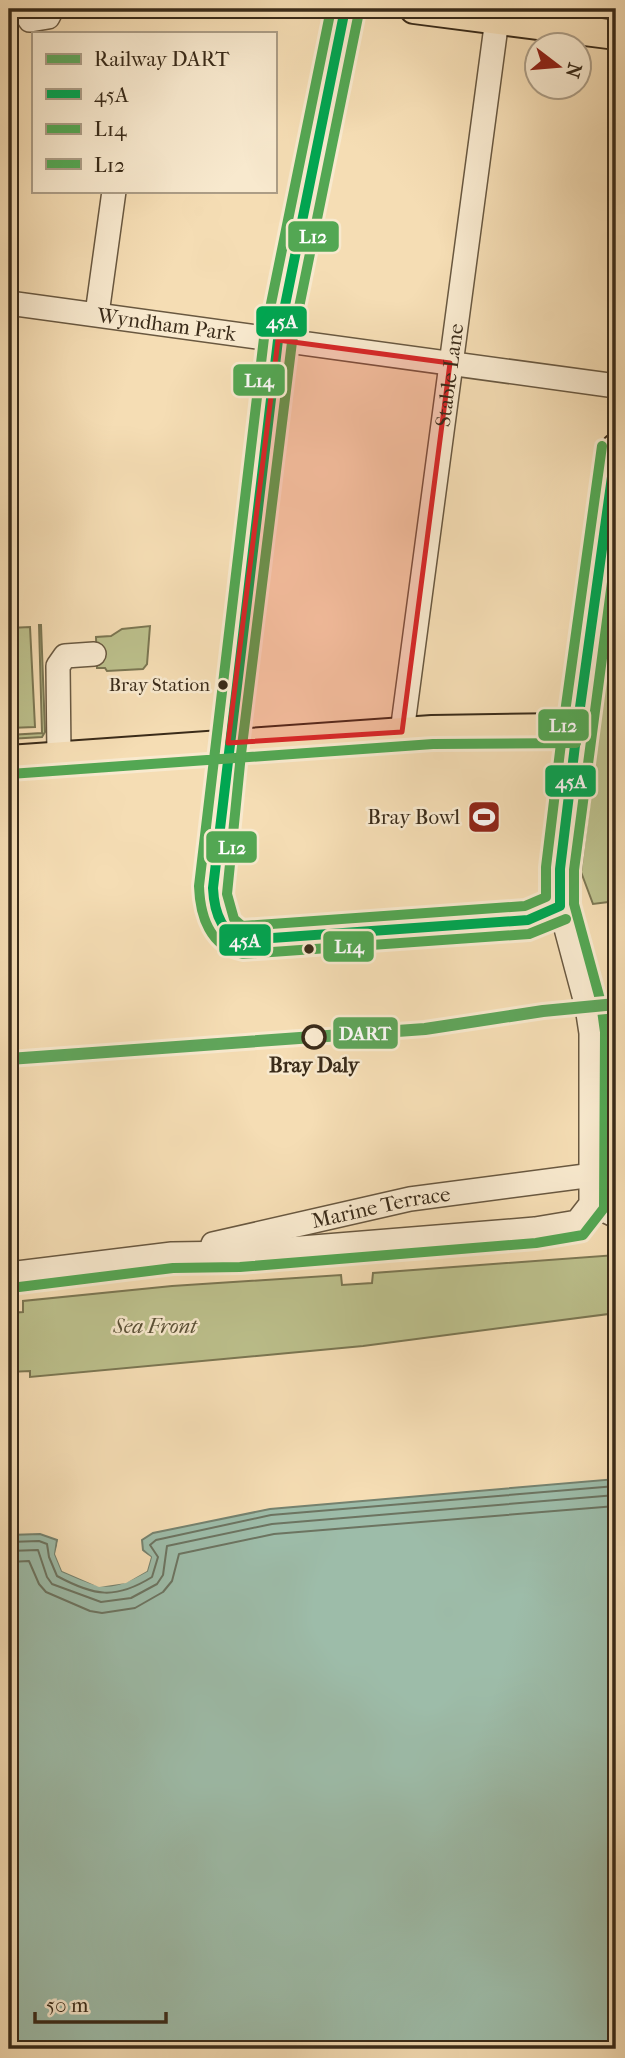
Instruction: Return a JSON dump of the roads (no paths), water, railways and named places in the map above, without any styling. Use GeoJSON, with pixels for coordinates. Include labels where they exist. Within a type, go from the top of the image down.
{"type":"FeatureCollection","features":[{"type":"Feature","properties":{"kind":"main road"},"geometry":{"type":"LineString","coordinates":[[414,9],[616,35]]}},
{"type":"Feature","properties":{"kind":"main road"},"geometry":{"type":"LineString","coordinates":[[9,760],[402,732],[564,727],[577,729],[605,610],[616,447]]}},
{"type":"Feature","properties":{"kind":"street"},"geometry":{"type":"LineString","coordinates":[[23,9],[30,20],[48,17],[52,9]]}},
{"type":"Feature","properties":{"kind":"street"},"geometry":{"type":"LineString","coordinates":[[228,743],[278,340],[345,9]]}},
{"type":"Feature","properties":{"kind":"street","name":"Stable Lane"},"geometry":{"type":"LineString","coordinates":[[402,732],[497,19]]}},
{"type":"Feature","properties":{"kind":"street"},"geometry":{"type":"LineString","coordinates":[[97,314],[114,192]]}},
{"type":"Feature","properties":{"kind":"street","name":"Wyndham Park"},"geometry":{"type":"LineString","coordinates":[[9,303],[616,386]]}},
{"type":"Feature","properties":{"kind":"street"},"geometry":{"type":"LineString","coordinates":[[59,756],[58,666],[65,656],[94,654]]}},
{"type":"Feature","properties":{"kind":"street"},"geometry":{"type":"LineString","coordinates":[[9,1274],[172,1254],[239,1253],[577,1222],[591,1204],[593,1175],[590,1023],[560,906],[560,869],[577,729]]}},
{"type":"Feature","properties":{"kind":"street","name":"Marine Terrace"},"geometry":{"type":"LineString","coordinates":[[172,1254],[410,1199],[593,1175]]}},
{"type":"Feature","properties":{"kind":"street"},"geometry":{"type":"LineString","coordinates":[[591,1204],[616,1216]]}},
{"type":"Feature","properties":{"kind":"street"},"geometry":{"type":"LineString","coordinates":[[308,1222],[317,1245]]}},
{"type":"Feature","properties":{"kind":"water"},"geometry":{"type":"Polygon","coordinates":[[[616,1479],[616,2049],[9,2049],[9,1535],[40,1534],[57,1540],[55,1554],[62,1571],[104,1586],[123,1583],[147,1571],[151,1557],[143,1550],[142,1540],[153,1533],[270,1509],[616,1479]]]}},
{"type":"Feature","properties":{"kind":"rail line","name":"DART"},"geometry":{"type":"LineString","coordinates":[[9,1059],[425,1029],[543,1011],[616,1004]]}},
{"type":"Feature","properties":{"kind":"place","name":"Bray Station"},"geometry":{"type":"Point","coordinates":[223,685]}},
{"type":"Feature","properties":{"kind":"place","name":"Bray Bowl"},"geometry":{"type":"Point","coordinates":[484,817]}},
{"type":"Feature","properties":{"kind":"place","name":"Bray Daly"},"geometry":{"type":"Point","coordinates":[314,1037]}},
{"type":"Feature","properties":{"kind":"park label","name":"Sea Front"},"geometry":{"type":"Point","coordinates":[155,1326]}}]}
